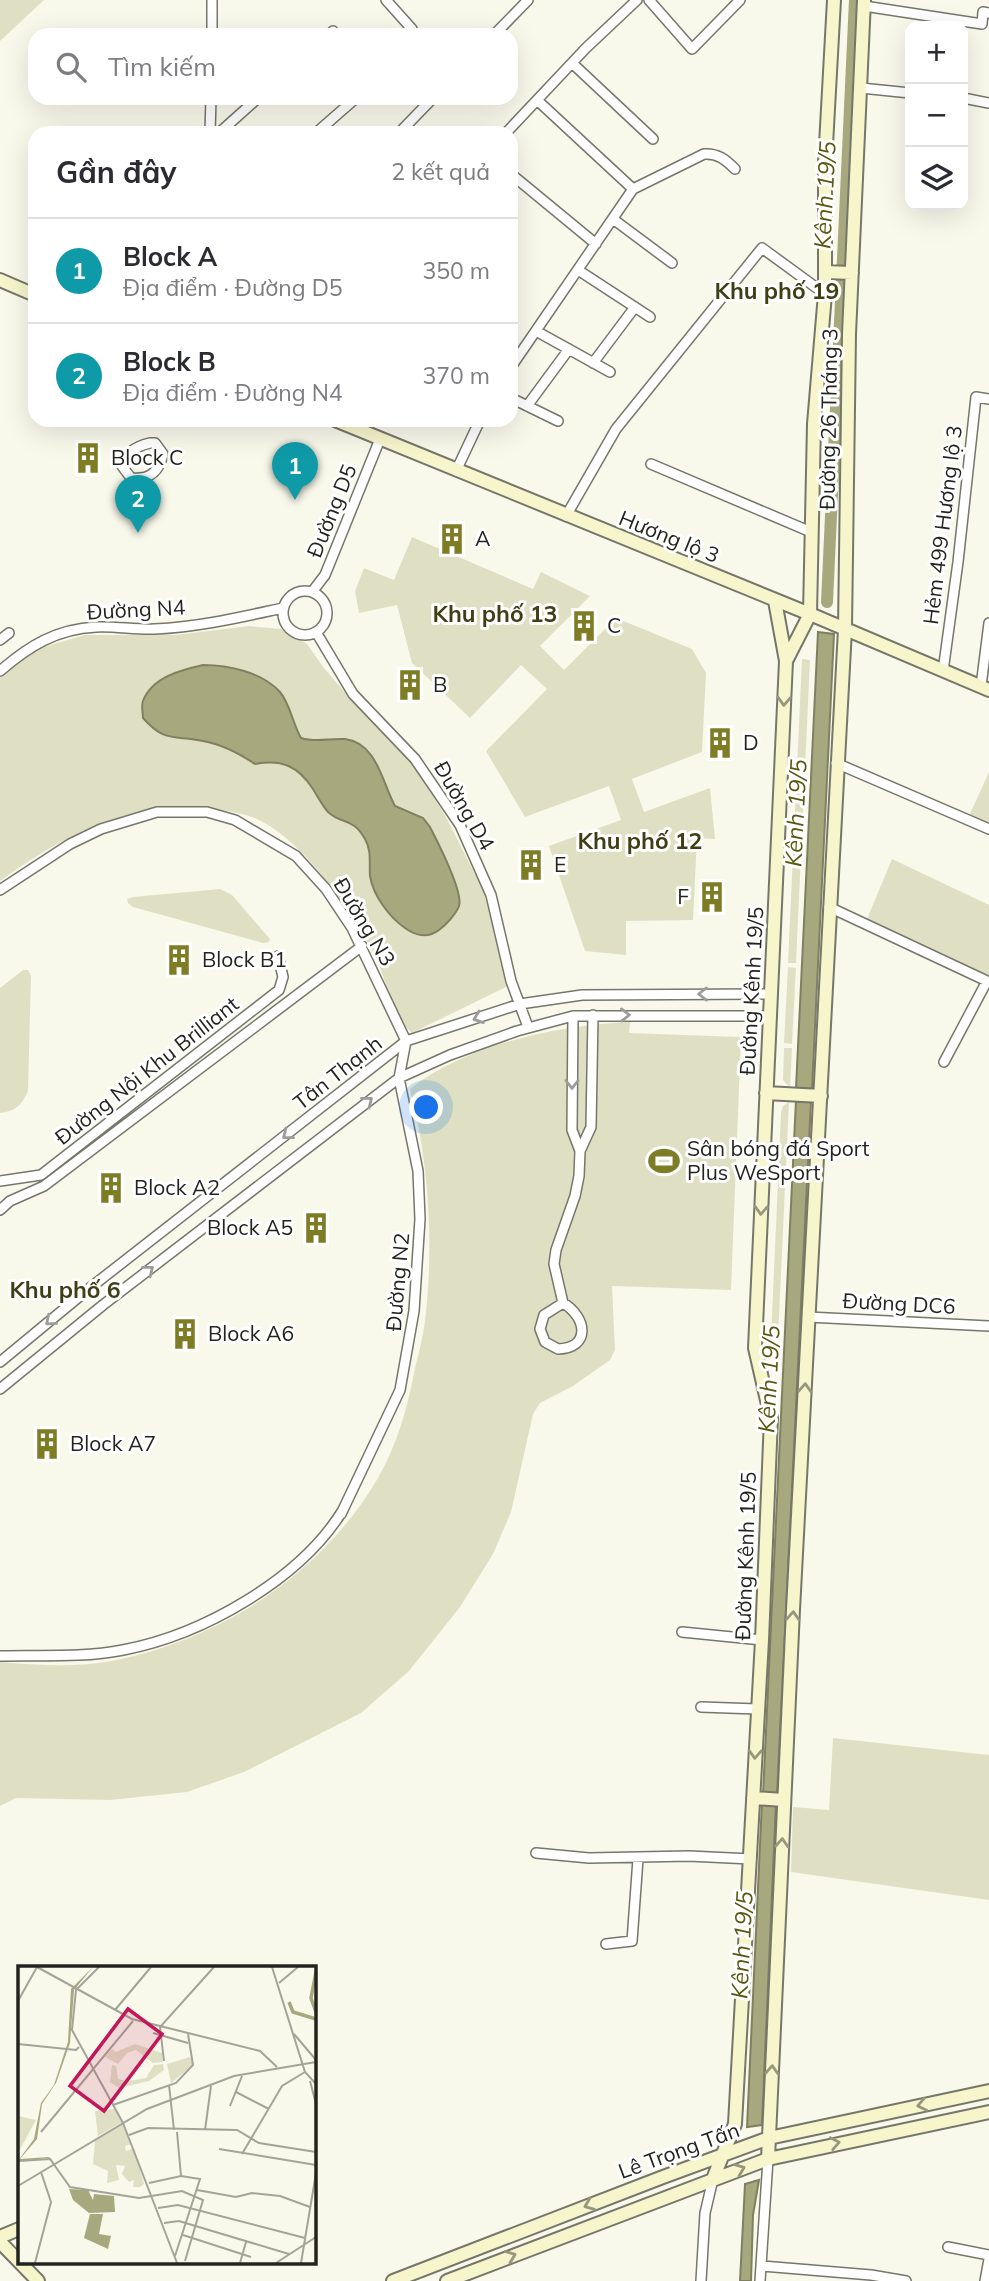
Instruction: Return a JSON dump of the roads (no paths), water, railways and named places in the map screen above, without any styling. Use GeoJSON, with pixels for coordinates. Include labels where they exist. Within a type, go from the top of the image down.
{"type":"FeatureCollection","features":[{"type":"Feature","properties":{"kind":"street"},"geometry":{"type":"LineString","coordinates":[[212,0],[212,28]]}},
{"type":"Feature","properties":{"kind":"street"},"geometry":{"type":"LineString","coordinates":[[386,0],[411,28]]}},
{"type":"Feature","properties":{"kind":"street"},"geometry":{"type":"LineString","coordinates":[[501,28],[528,0]]}},
{"type":"Feature","properties":{"kind":"street"},"geometry":{"type":"LineString","coordinates":[[513,126],[572,62],[637,0]]}},
{"type":"Feature","properties":{"kind":"street"},"geometry":{"type":"LineString","coordinates":[[649,0],[692,49],[740,0]]}},
{"type":"Feature","properties":{"kind":"street","name":"Đường 26 Tháng 3"},"geometry":{"type":"LineString","coordinates":[[815,616],[811,532],[814,424],[829,272],[825,163],[834,0]]}},
{"type":"Feature","properties":{"kind":"street"},"geometry":{"type":"LineString","coordinates":[[864,3],[982,24],[984,12],[989,13]]}},
{"type":"Feature","properties":{"kind":"street","name":"Đường 26 Tháng 3"},"geometry":{"type":"LineString","coordinates":[[839,627],[850,273],[864,3]]}},
{"type":"Feature","properties":{"kind":"street"},"geometry":{"type":"LineString","coordinates":[[572,62],[653,139]]}},
{"type":"Feature","properties":{"kind":"street"},"geometry":{"type":"LineString","coordinates":[[861,88],[905,92]]}},
{"type":"Feature","properties":{"kind":"street"},"geometry":{"type":"LineString","coordinates":[[968,99],[989,103]]}},
{"type":"Feature","properties":{"kind":"street"},"geometry":{"type":"LineString","coordinates":[[537,100],[633,189]]}},
{"type":"Feature","properties":{"kind":"street"},"geometry":{"type":"LineString","coordinates":[[210,126],[211,105]]}},
{"type":"Feature","properties":{"kind":"street"},"geometry":{"type":"LineString","coordinates":[[227,126],[250,105]]}},
{"type":"Feature","properties":{"kind":"street"},"geometry":{"type":"LineString","coordinates":[[324,126],[348,105]]}},
{"type":"Feature","properties":{"kind":"street"},"geometry":{"type":"LineString","coordinates":[[406,126],[426,105]]}},
{"type":"Feature","properties":{"kind":"street"},"geometry":{"type":"LineString","coordinates":[[518,357],[633,189],[704,154],[720,156],[735,169]]}},
{"type":"Feature","properties":{"kind":"street"},"geometry":{"type":"LineString","coordinates":[[518,180],[596,244]]}},
{"type":"Feature","properties":{"kind":"street"},"geometry":{"type":"LineString","coordinates":[[613,219],[672,263]]}},
{"type":"Feature","properties":{"kind":"street"},"geometry":{"type":"LineString","coordinates":[[566,516],[616,429],[762,248],[825,294]]}},
{"type":"Feature","properties":{"kind":"street"},"geometry":{"type":"LineString","coordinates":[[578,270],[650,317]]}},
{"type":"Feature","properties":{"kind":"street"},"geometry":{"type":"LineString","coordinates":[[829,272],[850,273]]}},
{"type":"Feature","properties":{"kind":"street"},"geometry":{"type":"LineString","coordinates":[[0,280],[28,292]]}},
{"type":"Feature","properties":{"kind":"street"},"geometry":{"type":"LineString","coordinates":[[593,363],[635,307]]}},
{"type":"Feature","properties":{"kind":"street"},"geometry":{"type":"LineString","coordinates":[[536,331],[610,372]]}},
{"type":"Feature","properties":{"kind":"street"},"geometry":{"type":"LineString","coordinates":[[527,406],[569,349]]}},
{"type":"Feature","properties":{"kind":"street","name":"Hẻm 499 Hương lộ 3"},"geometry":{"type":"LineString","coordinates":[[943,671],[976,397],[989,399]]}},
{"type":"Feature","properties":{"kind":"street"},"geometry":{"type":"LineString","coordinates":[[518,402],[558,421]]}},
{"type":"Feature","properties":{"kind":"street","name":"Hương lộ 3"},"geometry":{"type":"LineString","coordinates":[[352,427],[985,688]]}},
{"type":"Feature","properties":{"kind":"street"},"geometry":{"type":"LineString","coordinates":[[456,471],[477,427]]}},
{"type":"Feature","properties":{"kind":"street","name":"Đường D5"},"geometry":{"type":"LineString","coordinates":[[312,592],[325,575],[380,439]]}},
{"type":"Feature","properties":{"kind":"street"},"geometry":{"type":"LineString","coordinates":[[155,443],[163,454],[160,466],[152,475],[142,480],[131,478],[122,466],[124,458],[142,445],[155,443]]}},
{"type":"Feature","properties":{"kind":"street"},"geometry":{"type":"LineString","coordinates":[[651,464],[811,532]]}},
{"type":"Feature","properties":{"kind":"street"},"geometry":{"type":"LineString","coordinates":[[305,591],[312,592],[326,607],[325,622],[316,632],[302,635],[289,629],[283,616],[283,608],[291,596],[305,591]]}},
{"type":"Feature","properties":{"kind":"street","name":"Đường Kênh 19/5"},"geometry":{"type":"LineString","coordinates":[[701,2281],[705,2213],[713,2179],[735,2124],[751,1859],[758,1798],[758,1709],[771,1418],[755,1348],[786,661],[775,601]]}},
{"type":"Feature","properties":{"kind":"street","name":"Đường N4"},"geometry":{"type":"LineString","coordinates":[[0,671],[28,647],[57,634],[94,627],[154,629],[201,624],[283,608]]}},
{"type":"Feature","properties":{"kind":"street","name":"Đường Kênh 19/5"},"geometry":{"type":"LineString","coordinates":[[786,661],[815,616]]}},
{"type":"Feature","properties":{"kind":"street"},"geometry":{"type":"LineString","coordinates":[[985,688],[989,623]]}},
{"type":"Feature","properties":{"kind":"street"},"geometry":{"type":"LineString","coordinates":[[760,2281],[769,2138],[780,1799],[836,763],[839,627]]}},
{"type":"Feature","properties":{"kind":"street","name":"Đường D4"},"geometry":{"type":"LineString","coordinates":[[316,632],[353,694],[415,759],[460,825],[491,895],[512,981],[528,1027]]}},
{"type":"Feature","properties":{"kind":"street"},"geometry":{"type":"LineString","coordinates":[[0,640],[9,633]]}},
{"type":"Feature","properties":{"kind":"street"},"geometry":{"type":"LineString","coordinates":[[836,763],[989,829]]}},
{"type":"Feature","properties":{"kind":"street","name":"Đường N3"},"geometry":{"type":"LineString","coordinates":[[0,890],[70,844],[101,829],[158,812],[207,812],[234,820],[296,856],[326,888],[362,946],[406,1041]]}},
{"type":"Feature","properties":{"kind":"street"},"geometry":{"type":"LineString","coordinates":[[829,907],[988,981],[944,1062]]}},
{"type":"Feature","properties":{"kind":"street"},"geometry":{"type":"LineString","coordinates":[[0,1210],[10,1201],[44,1186],[362,946]]}},
{"type":"Feature","properties":{"kind":"street","name":"Đường Nội Khu Brilliant"},"geometry":{"type":"LineString","coordinates":[[0,1181],[41,1175],[279,990],[284,977],[278,956]]}},
{"type":"Feature","properties":{"kind":"street","name":"Tân Thạnh"},"geometry":{"type":"LineString","coordinates":[[0,1362],[86,1291],[406,1041],[520,1003],[582,995],[771,994]]}},
{"type":"Feature","properties":{"kind":"street"},"geometry":{"type":"LineString","coordinates":[[563,1303],[544,1315],[540,1329],[545,1342],[558,1349],[572,1346],[581,1336],[582,1329],[579,1316],[563,1303],[554,1264],[556,1250],[575,1196],[580,1151],[591,1127],[593,1015]]}},
{"type":"Feature","properties":{"kind":"street"},"geometry":{"type":"LineString","coordinates":[[573,1016],[572,1130],[580,1151]]}},
{"type":"Feature","properties":{"kind":"street","name":"Tân Thạnh"},"geometry":{"type":"LineString","coordinates":[[0,1389],[103,1306],[399,1078],[450,1055],[528,1027],[573,1016],[770,1016]]}},
{"type":"Feature","properties":{"kind":"street","name":"Đường N2"},"geometry":{"type":"LineString","coordinates":[[341,1514],[400,1390],[414,1311],[420,1219],[418,1171],[399,1078],[406,1041]]}},
{"type":"Feature","properties":{"kind":"street"},"geometry":{"type":"LineString","coordinates":[[766,1093],[816,1096]]}},
{"type":"Feature","properties":{"kind":"street","name":"Đường DC6"},"geometry":{"type":"LineString","coordinates":[[808,1317],[989,1326]]}},
{"type":"Feature","properties":{"kind":"street","name":"Đường N2"},"geometry":{"type":"LineString","coordinates":[[0,1656],[88,1654],[122,1650],[212,1621],[275,1580],[308,1552],[341,1514],[365,1476],[371,1466],[341,1514]]}},
{"type":"Feature","properties":{"kind":"street"},"geometry":{"type":"LineString","coordinates":[[682,1632],[762,1640]]}},
{"type":"Feature","properties":{"kind":"street"},"geometry":{"type":"LineString","coordinates":[[701,1707],[758,1709]]}},
{"type":"Feature","properties":{"kind":"street"},"geometry":{"type":"LineString","coordinates":[[758,1798],[780,1799]]}},
{"type":"Feature","properties":{"kind":"street"},"geometry":{"type":"LineString","coordinates":[[536,1853],[589,1858],[689,1856],[751,1859]]}},
{"type":"Feature","properties":{"kind":"street"},"geometry":{"type":"LineString","coordinates":[[606,1944],[632,1941],[638,1859]]}},
{"type":"Feature","properties":{"kind":"street","name":"Lê Trọng Tấn"},"geometry":{"type":"LineString","coordinates":[[393,2281],[420,2276],[769,2138],[989,2091]]}},
{"type":"Feature","properties":{"kind":"street","name":"Lê Trọng Tấn"},"geometry":{"type":"LineString","coordinates":[[447,2281],[768,2158],[989,2112]]}},
{"type":"Feature","properties":{"kind":"street"},"geometry":{"type":"LineString","coordinates":[[18,2230],[0,2239],[18,2259]]}},
{"type":"Feature","properties":{"kind":"street"},"geometry":{"type":"LineString","coordinates":[[948,2247],[989,2257],[985,2281]]}},
{"type":"Feature","properties":{"kind":"street"},"geometry":{"type":"LineString","coordinates":[[23,2264],[38,2281]]}},
{"type":"Feature","properties":{"kind":"street"},"geometry":{"type":"LineString","coordinates":[[762,2266],[871,2275],[906,2281]]}},
{"type":"Feature","properties":{"kind":"waterway","name":"Kênh 19/5"},"geometry":{"type":"LineString","coordinates":[[827,602],[855,0]]}},
{"type":"Feature","properties":{"kind":"place","name":"Block C"},"geometry":{"type":"Point","coordinates":[88,458]}},
{"type":"Feature","properties":{"kind":"place","name":"Block A"},"geometry":{"type":"Point","coordinates":[295,500]}},
{"type":"Feature","properties":{"kind":"place","name":"Block B"},"geometry":{"type":"Point","coordinates":[138,533]}},
{"type":"Feature","properties":{"kind":"place","name":"A"},"geometry":{"type":"Point","coordinates":[452,539]}},
{"type":"Feature","properties":{"kind":"place","name":"C"},"geometry":{"type":"Point","coordinates":[584,626]}},
{"type":"Feature","properties":{"kind":"place","name":"B"},"geometry":{"type":"Point","coordinates":[410,685]}},
{"type":"Feature","properties":{"kind":"place","name":"D"},"geometry":{"type":"Point","coordinates":[720,743]}},
{"type":"Feature","properties":{"kind":"place","name":"E"},"geometry":{"type":"Point","coordinates":[531,865]}},
{"type":"Feature","properties":{"kind":"place","name":"F"},"geometry":{"type":"Point","coordinates":[712,897]}},
{"type":"Feature","properties":{"kind":"place","name":"Block B1"},"geometry":{"type":"Point","coordinates":[179,960]}},
{"type":"Feature","properties":{"kind":"place","name":"Sân bóng đá Sport Plus WeSport"},"geometry":{"type":"Point","coordinates":[664,1161]}},
{"type":"Feature","properties":{"kind":"place","name":"Block A2"},"geometry":{"type":"Point","coordinates":[111,1188]}},
{"type":"Feature","properties":{"kind":"place","name":"Block A5"},"geometry":{"type":"Point","coordinates":[316,1228]}},
{"type":"Feature","properties":{"kind":"place","name":"Block A6"},"geometry":{"type":"Point","coordinates":[185,1334]}},
{"type":"Feature","properties":{"kind":"place","name":"Block A7"},"geometry":{"type":"Point","coordinates":[47,1444]}},
{"type":"Feature","properties":{"kind":"district","name":"Khu phố 19"},"geometry":{"type":"Point","coordinates":[777,291]}},
{"type":"Feature","properties":{"kind":"district","name":"Khu phố 13"},"geometry":{"type":"Point","coordinates":[495,614]}},
{"type":"Feature","properties":{"kind":"district","name":"Khu phố 12"},"geometry":{"type":"Point","coordinates":[640,841]}},
{"type":"Feature","properties":{"kind":"district","name":"Khu phố 6"},"geometry":{"type":"Point","coordinates":[65,1290]}}]}
